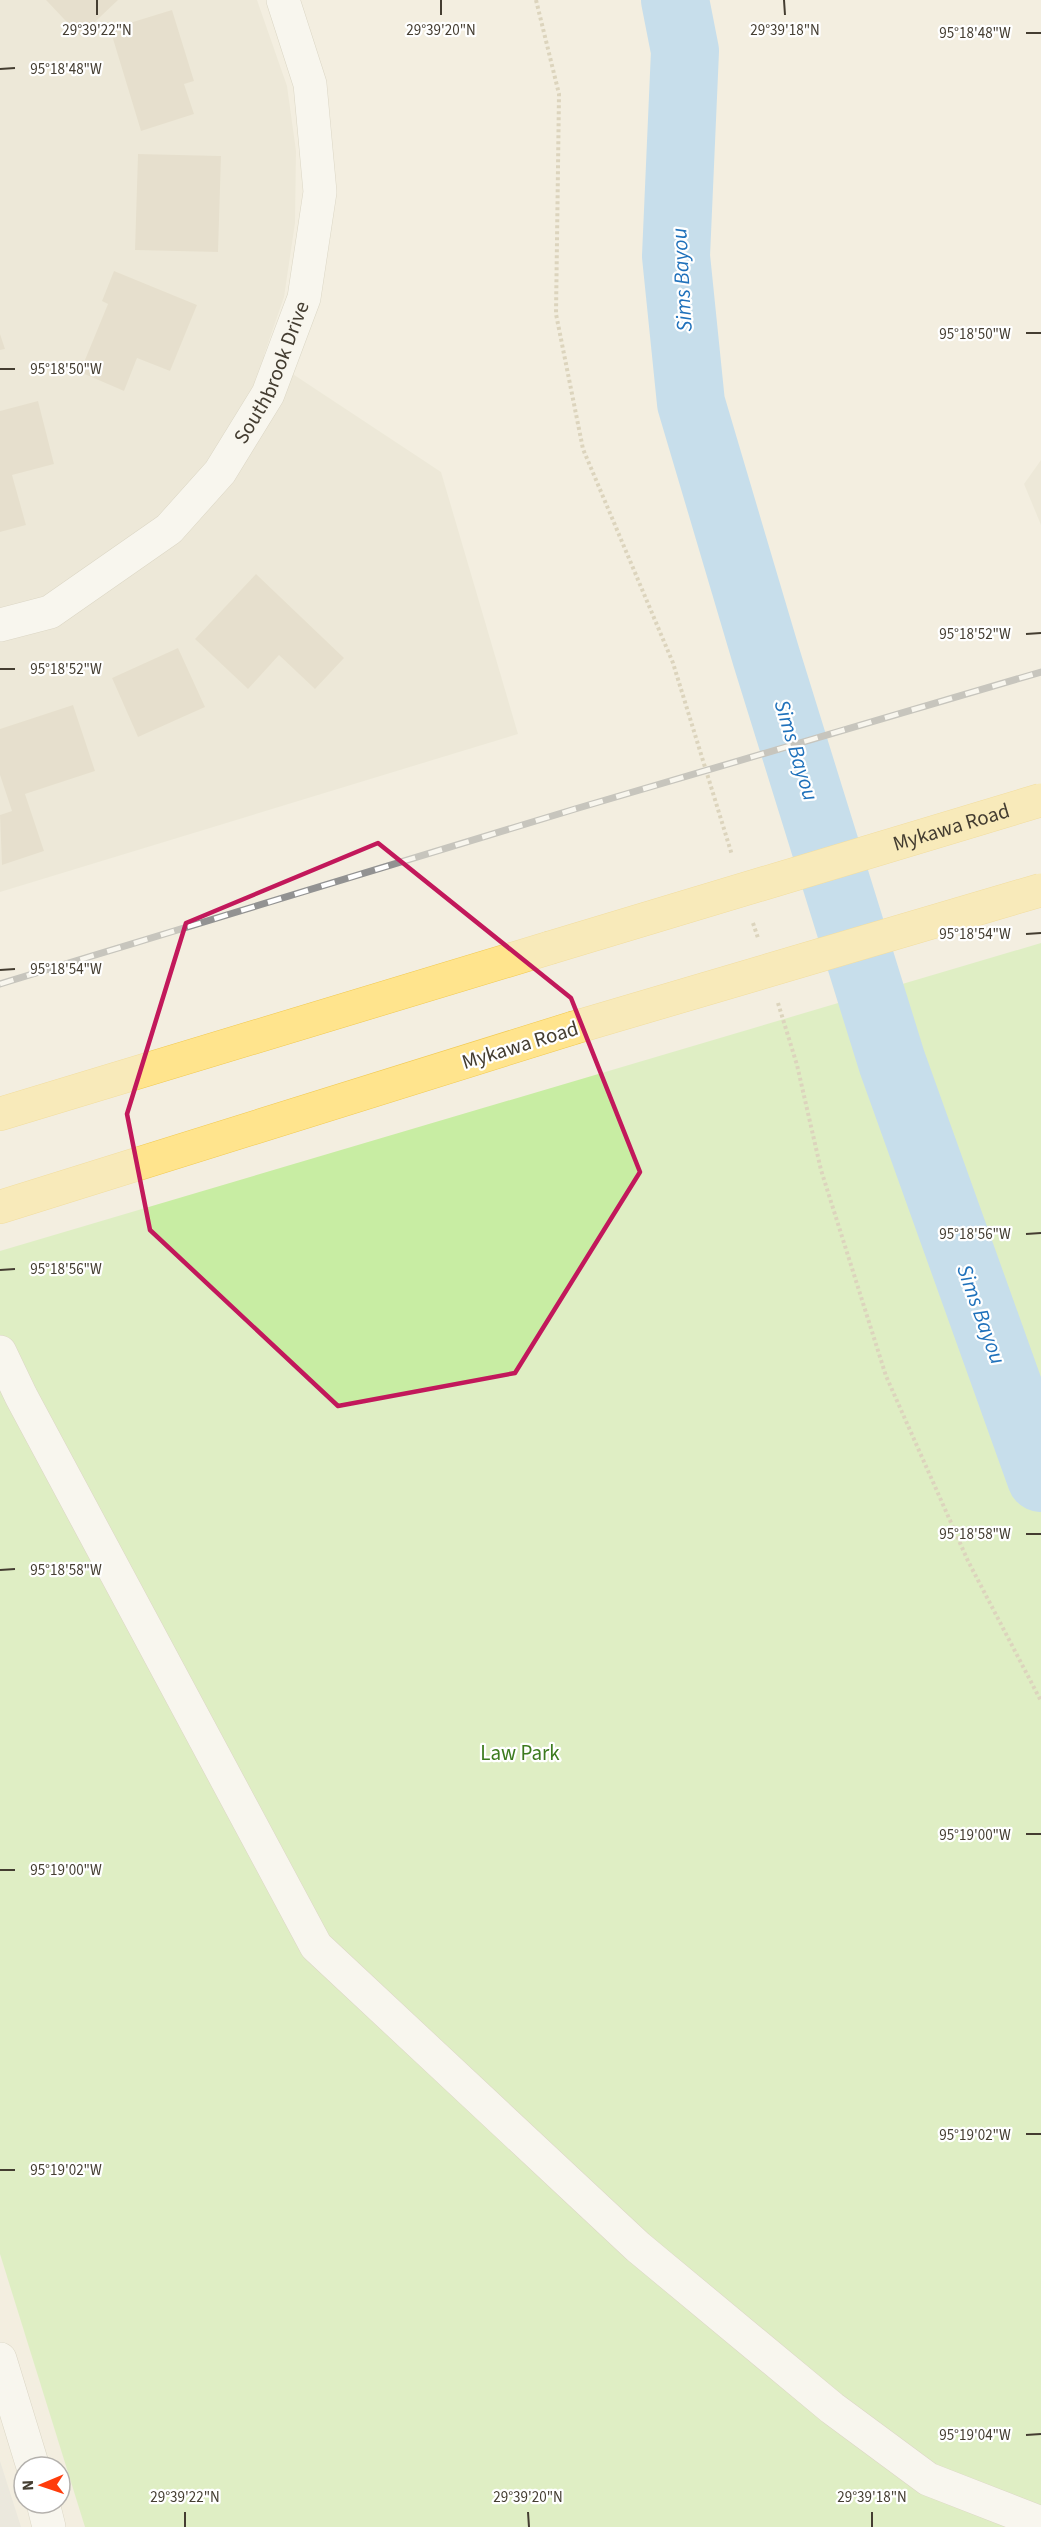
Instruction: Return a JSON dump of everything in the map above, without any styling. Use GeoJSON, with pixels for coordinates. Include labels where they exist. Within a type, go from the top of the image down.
{"type":"FeatureCollection","features":[{"type":"Feature","properties":{"kind":"main road","name":"Mykawa Road"},"geometry":{"type":"LineString","coordinates":[[0,1114],[1041,800]]}},
{"type":"Feature","properties":{"kind":"main road","name":"Mykawa Road"},"geometry":{"type":"LineString","coordinates":[[0,1207],[573,1028],[1041,890]]}},
{"type":"Feature","properties":{"kind":"street","name":"Southbrook Drive"},"geometry":{"type":"LineString","coordinates":[[0,625],[50,612],[169,529],[220,472],[268,394],[304,298],[320,192],[310,84],[283,0]]}},
{"type":"Feature","properties":{"kind":"street"},"geometry":{"type":"LineString","coordinates":[[0,1352],[21,1396],[316,1946],[638,2247],[832,2408],[928,2479],[1041,2523]]}},
{"type":"Feature","properties":{"kind":"street"},"geometry":{"type":"LineString","coordinates":[[0,2359],[29,2455]]}},
{"type":"Feature","properties":{"kind":"highlighted area"},"geometry":{"type":"Polygon","coordinates":[[[378,843],[571,998],[640,1172],[515,1373],[338,1406],[150,1230],[127,1114],[186,923],[378,843]]]}},
{"type":"Feature","properties":{"kind":"shaded area"},"geometry":{"type":"Polygon","coordinates":[[[0,0],[257,0],[287,86],[296,151],[295,223],[284,297],[264,355],[441,472],[518,734],[0,892],[0,0]]]}},
{"type":"Feature","properties":{"kind":"shaded area"},"geometry":{"type":"Polygon","coordinates":[[[1041,460],[1041,525],[1024,484],[1041,460]]]}},
{"type":"Feature","properties":{"kind":"shaded area"},"geometry":{"type":"Polygon","coordinates":[[[0,2461],[12,2499],[12,2515],[17,2515],[21,2527],[0,2527],[0,2461]]]}},
{"type":"Feature","properties":{"kind":"green space","name":"Law Park"},"geometry":{"type":"Polygon","coordinates":[[[1041,943],[1041,2527],[85,2527],[72,2485],[72,2455],[63,2455],[0,2254],[0,1251],[1041,943]]]}},
{"type":"Feature","properties":{"kind":"building"},"geometry":{"type":"Polygon","coordinates":[[[46,0],[118,0],[80,36],[46,0]]]}},
{"type":"Feature","properties":{"kind":"building"},"geometry":{"type":"Polygon","coordinates":[[[172,10],[194,81],[184,84],[194,114],[141,131],[110,29],[172,10]]]}},
{"type":"Feature","properties":{"kind":"building"},"geometry":{"type":"Polygon","coordinates":[[[138,154],[221,156],[218,252],[135,250],[138,154]]]}},
{"type":"Feature","properties":{"kind":"building"},"geometry":{"type":"Polygon","coordinates":[[[114,271],[197,305],[170,371],[137,358],[124,391],[80,372],[108,304],[102,301],[114,271]]]}},
{"type":"Feature","properties":{"kind":"building"},"geometry":{"type":"Polygon","coordinates":[[[0,334],[5,349],[0,350],[0,334]]]}},
{"type":"Feature","properties":{"kind":"building"},"geometry":{"type":"Polygon","coordinates":[[[38,401],[54,464],[12,475],[26,525],[0,532],[0,411],[38,401]]]}},
{"type":"Feature","properties":{"kind":"building"},"geometry":{"type":"Polygon","coordinates":[[[256,574],[344,658],[315,689],[279,655],[248,689],[195,639],[256,574]]]}},
{"type":"Feature","properties":{"kind":"building"},"geometry":{"type":"Polygon","coordinates":[[[178,648],[205,707],[138,737],[112,678],[178,648]]]}},
{"type":"Feature","properties":{"kind":"building"},"geometry":{"type":"Polygon","coordinates":[[[73,705],[95,771],[25,794],[44,851],[2,865],[0,815],[12,811],[0,775],[0,729],[73,705]]]}},
{"type":"Feature","properties":{"kind":"waterway","name":"Sims Bayou"},"geometry":{"type":"LineString","coordinates":[[675,0],[685,51],[676,256],[691,403],[766,656],[892,1062],[1041,1478]]}},
{"type":"Feature","properties":{"kind":"railway"},"geometry":{"type":"LineString","coordinates":[[0,984],[575,809],[1041,672]]}}]}
